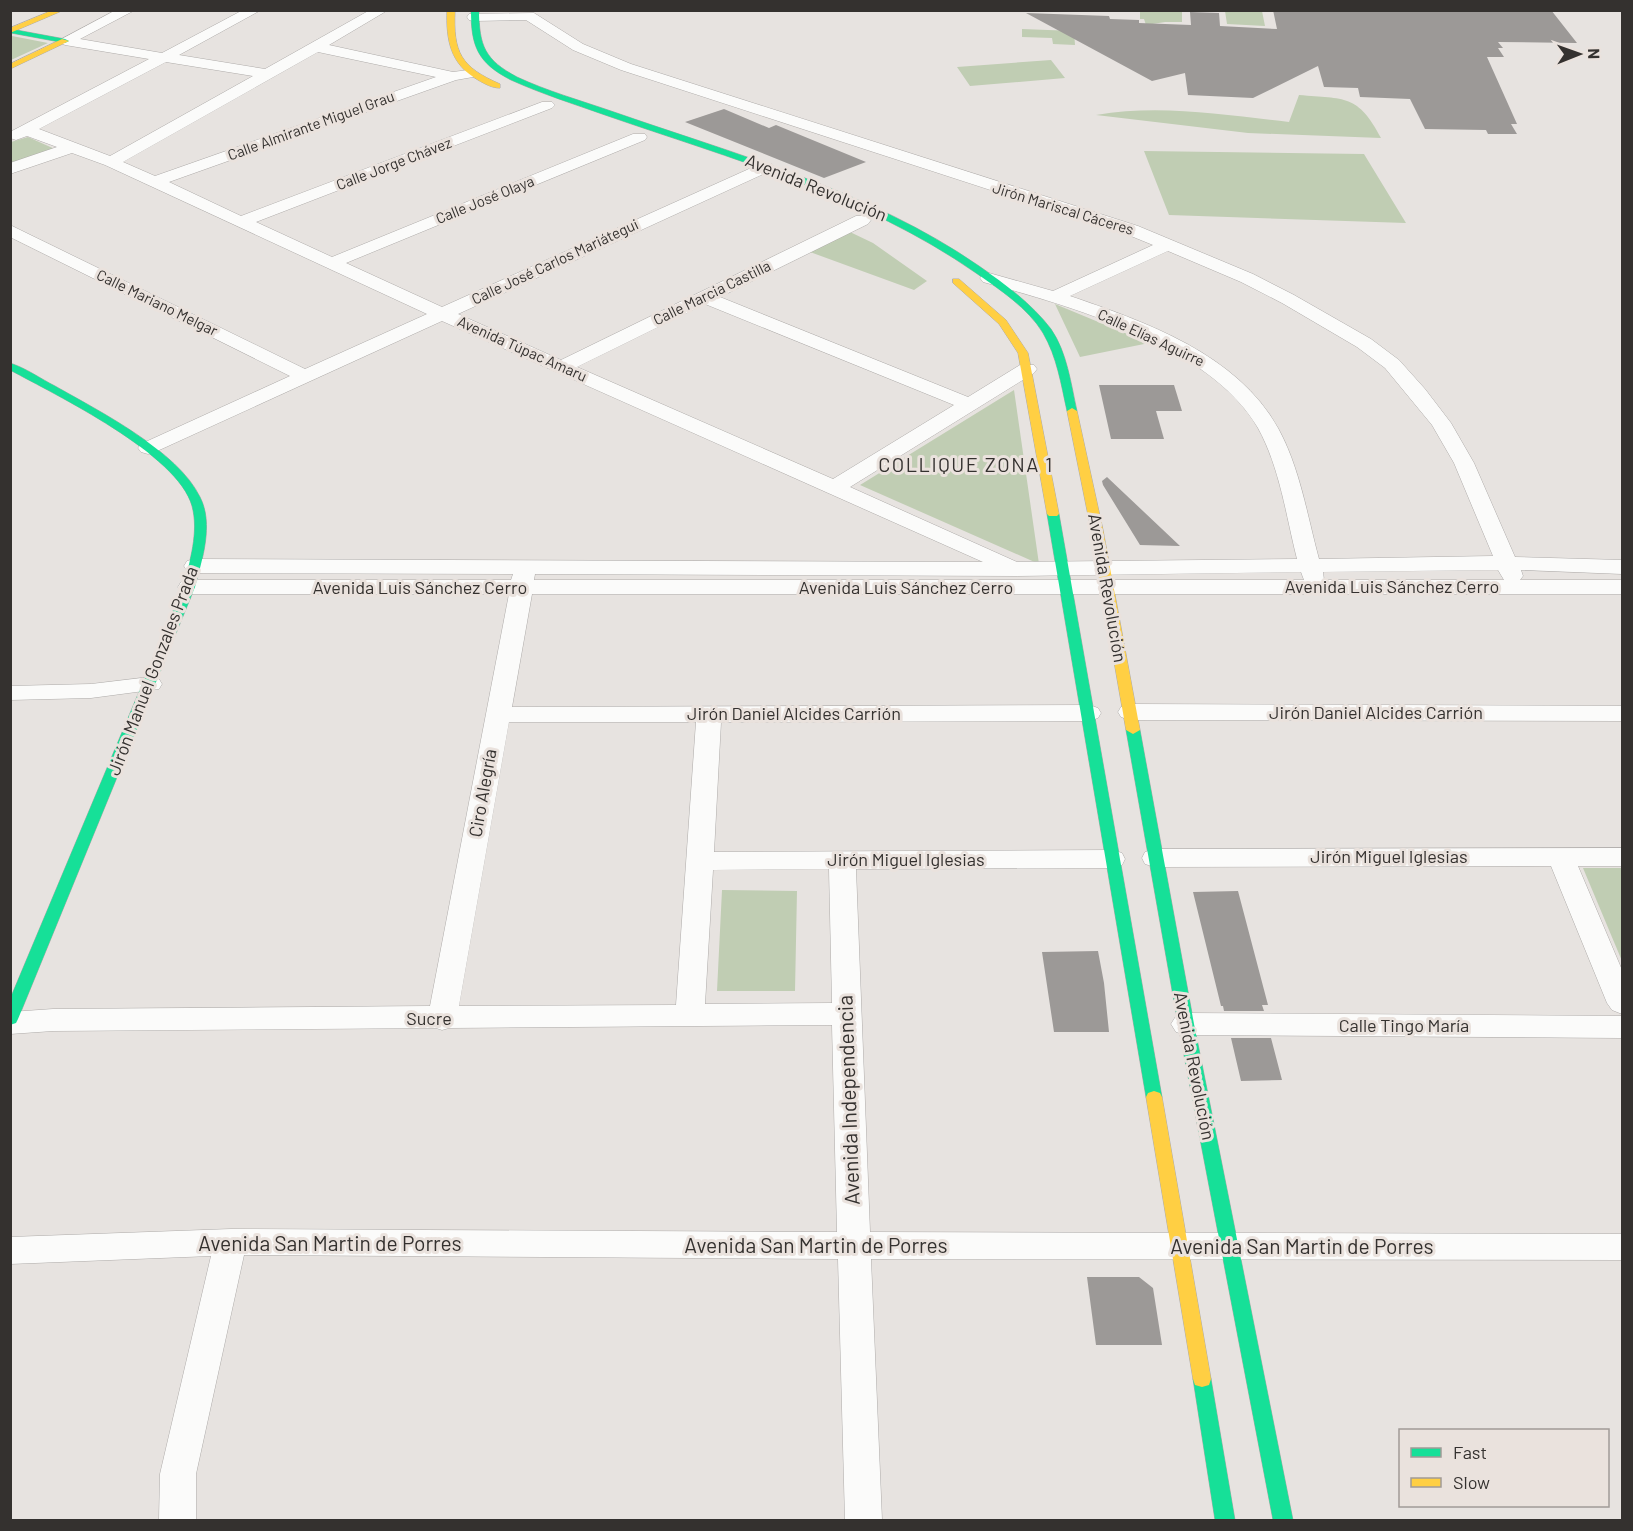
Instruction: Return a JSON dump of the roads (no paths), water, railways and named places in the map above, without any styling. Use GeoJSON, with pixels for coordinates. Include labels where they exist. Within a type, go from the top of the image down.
{"type":"FeatureCollection","features":[{"type":"Feature","properties":{"kind":"main road"},"geometry":{"type":"LineString","coordinates":[[11,31],[61,10]]}},
{"type":"Feature","properties":{"kind":"main road"},"geometry":{"type":"LineString","coordinates":[[452,10],[450,35],[460,75]]}},
{"type":"Feature","properties":{"kind":"main road","name":"Avenida Revolución"},"geometry":{"type":"LineString","coordinates":[[475,14],[479,54],[494,70],[766,175],[838,193],[880,211],[989,278],[1046,328],[1056,346],[1062,364],[1093,507],[1186,1024],[1283,1521]]}},
{"type":"Feature","properties":{"kind":"main road"},"geometry":{"type":"LineString","coordinates":[[11,31],[65,40]]}},
{"type":"Feature","properties":{"kind":"main road"},"geometry":{"type":"LineString","coordinates":[[10,67],[65,40]]}},
{"type":"Feature","properties":{"kind":"main road","name":"Avenida Revolución"},"geometry":{"type":"LineString","coordinates":[[460,75],[746,176]]}},
{"type":"Feature","properties":{"kind":"main road","name":"Avenida Revolución"},"geometry":{"type":"LineString","coordinates":[[841,211],[870,224]]}},
{"type":"Feature","properties":{"kind":"main road"},"geometry":{"type":"LineString","coordinates":[[945,272],[983,302],[1011,330],[1022,348],[1027,369],[1089,713],[1225,1521]]}},
{"type":"Feature","properties":{"kind":"main road","name":"Jirón Manuel Gonzales Prada"},"geometry":{"type":"LineString","coordinates":[[10,366],[148,448],[184,480],[194,495],[199,512],[195,566],[189,587],[10,1021]]}},
{"type":"Feature","properties":{"kind":"street"},"geometry":{"type":"LineString","coordinates":[[65,40],[128,10]]}},
{"type":"Feature","properties":{"kind":"street"},"geometry":{"type":"LineString","coordinates":[[18,134],[254,10]]}},
{"type":"Feature","properties":{"kind":"street"},"geometry":{"type":"LineString","coordinates":[[111,162],[381,10]]}},
{"type":"Feature","properties":{"kind":"street","name":"Jirón Mariscal Cáceres"},"geometry":{"type":"LineString","coordinates":[[475,14],[529,16],[578,47],[660,80],[1132,230],[1247,278],[1298,304],[1364,343],[1392,364],[1418,393],[1441,423],[1464,463],[1517,587]]}},
{"type":"Feature","properties":{"kind":"street"},"geometry":{"type":"LineString","coordinates":[[65,40],[267,75]]}},
{"type":"Feature","properties":{"kind":"street"},"geometry":{"type":"LineString","coordinates":[[316,47],[460,75]]}},
{"type":"Feature","properties":{"kind":"street","name":"Calle Almirante Miguel Grau"},"geometry":{"type":"LineString","coordinates":[[154,183],[460,75]]}},
{"type":"Feature","properties":{"kind":"street","name":"Calle Jorge Chávez"},"geometry":{"type":"LineString","coordinates":[[240,222],[547,105]]}},
{"type":"Feature","properties":{"kind":"street","name":"Avenida Túpac Amaru"},"geometry":{"type":"LineString","coordinates":[[18,134],[73,147],[111,162],[442,314],[1017,569]]}},
{"type":"Feature","properties":{"kind":"street","name":"Calle José Olaya"},"geometry":{"type":"LineString","coordinates":[[332,263],[639,137]]}},
{"type":"Feature","properties":{"kind":"street"},"geometry":{"type":"LineString","coordinates":[[10,169],[73,147]]}},
{"type":"Feature","properties":{"kind":"street","name":"Calle José Carlos Mariátegui"},"geometry":{"type":"LineString","coordinates":[[148,448],[746,176],[766,175]]}},
{"type":"Feature","properties":{"kind":"street","name":"Calle Marcia Castilla"},"geometry":{"type":"LineString","coordinates":[[562,367],[704,297],[870,224]]}},
{"type":"Feature","properties":{"kind":"street","name":"Calle Mariano Melgar"},"geometry":{"type":"LineString","coordinates":[[10,230],[304,376]]}},
{"type":"Feature","properties":{"kind":"street"},"geometry":{"type":"LineString","coordinates":[[1056,296],[1170,244]]}},
{"type":"Feature","properties":{"kind":"street","name":"Calle Elías Aguirre"},"geometry":{"type":"LineString","coordinates":[[989,278],[1056,296],[1179,348],[1208,364],[1229,380],[1253,405],[1267,428],[1279,455],[1317,586]]}},
{"type":"Feature","properties":{"kind":"street"},"geometry":{"type":"LineString","coordinates":[[704,297],[969,404]]}},
{"type":"Feature","properties":{"kind":"street"},"geometry":{"type":"LineString","coordinates":[[835,487],[1027,369]]}},
{"type":"Feature","properties":{"kind":"street","name":"Avenida Luis Sánchez Cerro"},"geometry":{"type":"LineString","coordinates":[[195,566],[523,578],[1063,578],[1309,564],[1506,563],[1623,567]]}},
{"type":"Feature","properties":{"kind":"street","name":"Avenida Luis Sánchez Cerro"},"geometry":{"type":"LineString","coordinates":[[189,587],[1017,569],[1063,578]]}},
{"type":"Feature","properties":{"kind":"street","name":"Avenida Luis Sánchez Cerro"},"geometry":{"type":"LineString","coordinates":[[1105,577],[1317,586],[1623,587]]}},
{"type":"Feature","properties":{"kind":"street","name":"Ciro Alegría"},"geometry":{"type":"LineString","coordinates":[[442,1018],[523,578]]}},
{"type":"Feature","properties":{"kind":"street"},"geometry":{"type":"LineString","coordinates":[[10,693],[90,691],[150,684]]}},
{"type":"Feature","properties":{"kind":"street","name":"Jirón Daniel Alcides Carrión"},"geometry":{"type":"LineString","coordinates":[[1130,712],[1623,714]]}},
{"type":"Feature","properties":{"kind":"street","name":"Jirón Daniel Alcides Carrión"},"geometry":{"type":"LineString","coordinates":[[498,715],[1089,713]]}},
{"type":"Feature","properties":{"kind":"street"},"geometry":{"type":"LineString","coordinates":[[690,1016],[709,714]]}},
{"type":"Feature","properties":{"kind":"street"},"geometry":{"type":"LineString","coordinates":[[1561,857],[1623,1003]]}},
{"type":"Feature","properties":{"kind":"street","name":"Jirón Miguel Iglesias"},"geometry":{"type":"LineString","coordinates":[[1155,858],[1623,857]]}},
{"type":"Feature","properties":{"kind":"street","name":"Jirón Miguel Iglesias"},"geometry":{"type":"LineString","coordinates":[[700,861],[1112,859]]}},
{"type":"Feature","properties":{"kind":"street","name":"Avenida Independencia"},"geometry":{"type":"LineString","coordinates":[[842,860],[863,1521]]}},
{"type":"Feature","properties":{"kind":"street","name":"Sucre"},"geometry":{"type":"LineString","coordinates":[[10,1021],[847,1014]]}},
{"type":"Feature","properties":{"kind":"street","name":"Calle Tingo María"},"geometry":{"type":"LineString","coordinates":[[1186,1024],[1623,1027]]}},
{"type":"Feature","properties":{"kind":"street"},"geometry":{"type":"LineString","coordinates":[[177,1521],[178,1473],[231,1242]]}},
{"type":"Feature","properties":{"kind":"street","name":"Avenida San Martin de Porres"},"geometry":{"type":"LineString","coordinates":[[10,1251],[231,1242],[1180,1248],[1623,1246]]}},
{"type":"Feature","properties":{"kind":"district","name":"COLLIQUE ZONA 1"},"geometry":{"type":"Point","coordinates":[966,465]}}]}
